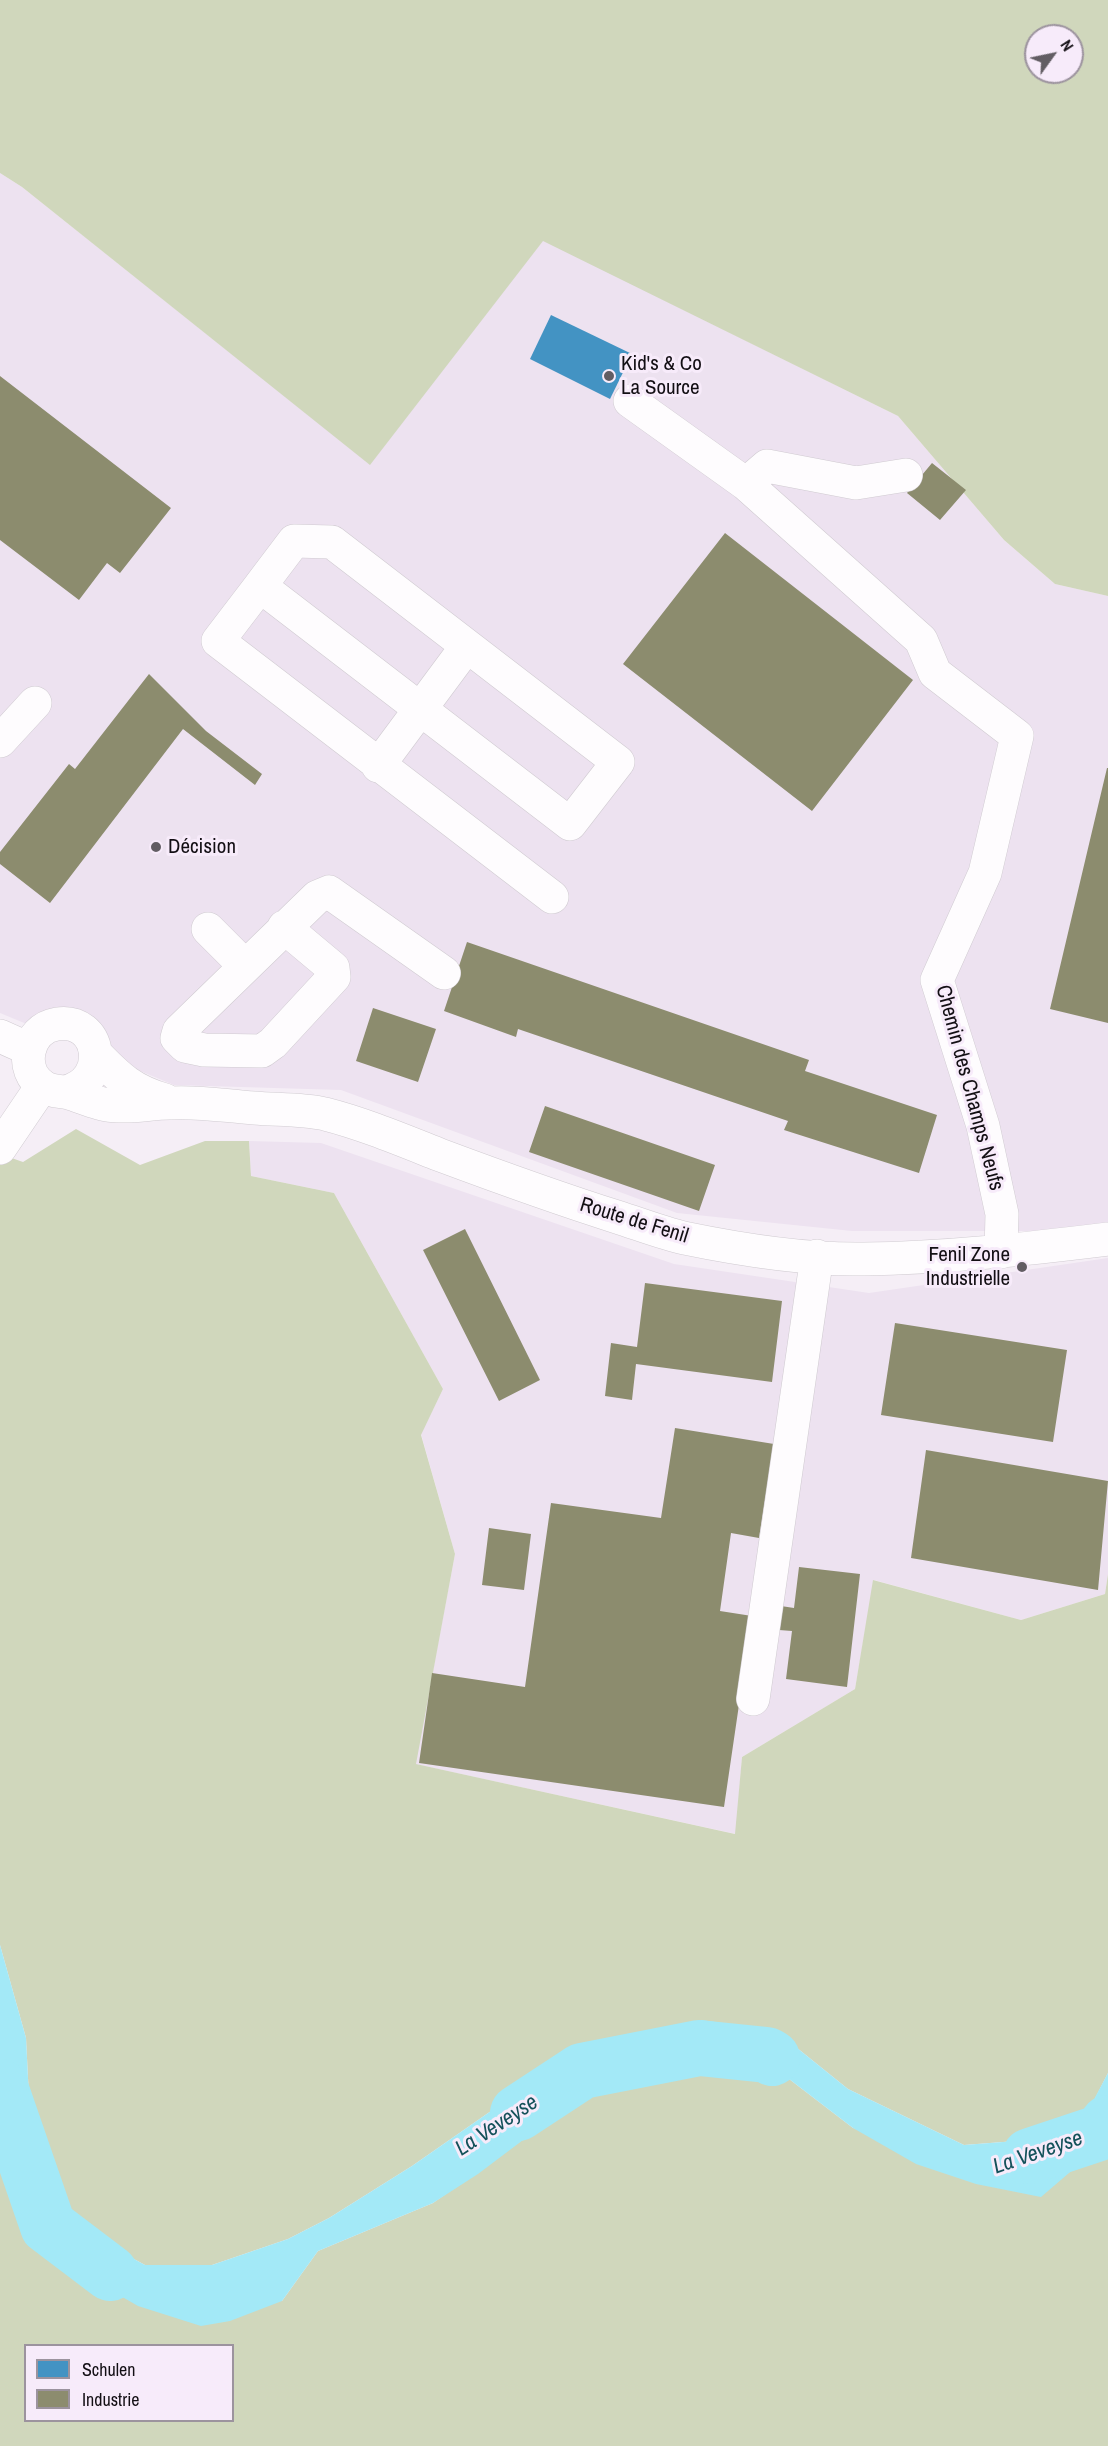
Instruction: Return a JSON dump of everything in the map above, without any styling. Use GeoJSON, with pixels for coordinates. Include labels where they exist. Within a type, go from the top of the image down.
{"type":"FeatureCollection","features":[{"type":"Feature","properties":{"kind":"street"},"geometry":{"type":"LineString","coordinates":[[630,401],[746,484],[767,466],[856,483],[906,475]]}},
{"type":"Feature","properties":{"kind":"street","name":"Chemin des Champs Neufs"},"geometry":{"type":"LineString","coordinates":[[746,484],[921,640],[935,673],[1017,736],[985,873],[937,980],[983,1126],[1002,1214],[1001,1252]]}},
{"type":"Feature","properties":{"kind":"street"},"geometry":{"type":"LineString","coordinates":[[260,586],[570,824],[618,762],[332,542],[294,541],[218,641],[378,766],[552,897]]}},
{"type":"Feature","properties":{"kind":"street"},"geometry":{"type":"LineString","coordinates":[[378,766],[467,646]]}},
{"type":"Feature","properties":{"kind":"street"},"geometry":{"type":"LineString","coordinates":[[0,741],[35,703]]}},
{"type":"Feature","properties":{"kind":"street"},"geometry":{"type":"LineString","coordinates":[[284,927],[333,968],[334,977],[273,1044],[262,1051],[204,1050],[184,1046],[177,1038],[179,1031],[284,927],[317,897],[329,892],[444,973]]}},
{"type":"Feature","properties":{"kind":"street"},"geometry":{"type":"LineString","coordinates":[[208,929],[245,966]]}},
{"type":"Feature","properties":{"kind":"street","name":"Route de Fenil"},"geometry":{"type":"LineString","coordinates":[[14,1042],[32,1041],[42,1030],[55,1024],[63,1024],[84,1031],[93,1042],[96,1054],[121,1080],[146,1095],[173,1102]]}},
{"type":"Feature","properties":{"kind":"street"},"geometry":{"type":"LineString","coordinates":[[14,1042],[30,1070],[54,1089]]}},
{"type":"Feature","properties":{"kind":"street"},"geometry":{"type":"LineString","coordinates":[[4,1143],[54,1089],[82,1086],[90,1078],[95,1067],[96,1054]]}},
{"type":"Feature","properties":{"kind":"street","name":"Route de Fenil"},"geometry":{"type":"LineString","coordinates":[[54,1089],[114,1106],[173,1102],[321,1113],[364,1125],[540,1193],[682,1237],[766,1252],[861,1259],[1001,1252],[1108,1239]]}},
{"type":"Feature","properties":{"kind":"street"},"geometry":{"type":"LineString","coordinates":[[753,1699],[817,1256]]}},
{"type":"Feature","properties":{"kind":"shaded area"},"geometry":{"type":"Polygon","coordinates":[[[0,173],[22,187],[370,464],[543,240],[898,416],[1004,540],[1055,584],[1108,596],[1108,1231],[852,1231],[677,1213],[341,1090],[174,1085],[0,1013],[0,173]]]}},
{"type":"Feature","properties":{"kind":"shaded area"},"geometry":{"type":"Polygon","coordinates":[[[249,1141],[321,1143],[674,1264],[869,1293],[1108,1258],[1108,1574],[1105,1594],[1021,1620],[874,1580],[855,1689],[742,1757],[736,1834],[415,1764],[455,1554],[421,1434],[443,1389],[334,1193],[251,1176],[249,1141]]]}},
{"type":"Feature","properties":{"kind":"green space"},"geometry":{"type":"Polygon","coordinates":[[[0,0],[1108,0],[1108,596],[1055,584],[1004,540],[898,416],[543,241],[370,465],[22,187],[0,173],[0,0]]]}},
{"type":"Feature","properties":{"kind":"green space"},"geometry":{"type":"Polygon","coordinates":[[[76,1129],[140,1165],[205,1141],[249,1141],[251,1176],[334,1193],[443,1389],[421,1435],[455,1554],[416,1764],[735,1834],[742,1757],[855,1689],[873,1580],[1021,1620],[1105,1594],[1108,1574],[1108,2073],[1084,2120],[1016,2141],[964,2145],[848,2089],[776,2031],[633,2038],[545,2081],[491,2111],[412,2166],[329,2218],[288,2239],[212,2265],[145,2265],[95,2238],[56,2197],[30,2118],[26,2038],[0,1945],[0,1154],[23,1162],[76,1129]]]}},
{"type":"Feature","properties":{"kind":"green space"},"geometry":{"type":"Polygon","coordinates":[[[699,2048],[776,2069],[853,2128],[1076,2167],[1108,2123],[1108,2446],[0,2446],[0,2087],[48,2226],[72,2268],[282,2301],[318,2251],[433,2203],[539,2128],[582,2071],[699,2048]]]}},
{"type":"Feature","properties":{"kind":"water"},"geometry":{"type":"Polygon","coordinates":[[[0,1945],[26,2038],[30,2118],[56,2197],[95,2238],[145,2265],[212,2265],[288,2239],[329,2218],[412,2166],[491,2111],[545,2081],[633,2038],[702,2020],[776,2031],[848,2089],[964,2145],[1016,2141],[1083,2120],[1108,2073],[1108,2123],[1076,2167],[1041,2197],[976,2184],[916,2164],[853,2128],[776,2069],[699,2048],[582,2071],[539,2128],[478,2174],[433,2203],[318,2251],[282,2301],[230,2321],[201,2326],[138,2306],[72,2268],[48,2226],[0,2087],[0,1945]]]}},
{"type":"Feature","properties":{"kind":"building: Schulen"},"geometry":{"type":"Polygon","coordinates":[[[551,315],[632,354],[610,399],[530,359],[551,315]]]}},
{"type":"Feature","properties":{"kind":"building: Industrie"},"geometry":{"type":"Polygon","coordinates":[[[0,376],[171,508],[120,573],[107,563],[79,600],[0,540],[0,376]]]}},
{"type":"Feature","properties":{"kind":"building: Industrie"},"geometry":{"type":"Polygon","coordinates":[[[932,463],[966,490],[940,520],[907,493],[932,463]]]}},
{"type":"Feature","properties":{"kind":"building: Industrie"},"geometry":{"type":"Polygon","coordinates":[[[725,533],[913,680],[812,811],[623,664],[725,533]]]}},
{"type":"Feature","properties":{"kind":"building: Industrie"},"geometry":{"type":"Polygon","coordinates":[[[149,674],[206,731],[262,774],[255,785],[183,729],[50,903],[0,864],[0,852],[69,764],[75,769],[149,674]]]}},
{"type":"Feature","properties":{"kind":"building: Industrie"},"geometry":{"type":"Polygon","coordinates":[[[1108,768],[1108,1023],[1050,1009],[1108,768]]]}},
{"type":"Feature","properties":{"kind":"building: Industrie"},"geometry":{"type":"Polygon","coordinates":[[[467,942],[809,1060],[805,1071],[937,1115],[919,1173],[784,1130],[788,1121],[518,1029],[516,1037],[444,1011],[467,942]]]}},
{"type":"Feature","properties":{"kind":"building: Industrie"},"geometry":{"type":"Polygon","coordinates":[[[373,1008],[436,1029],[418,1082],[356,1061],[373,1008]]]}},
{"type":"Feature","properties":{"kind":"building: Industrie"},"geometry":{"type":"Polygon","coordinates":[[[545,1106],[715,1165],[699,1211],[529,1152],[545,1106]]]}},
{"type":"Feature","properties":{"kind":"building: Industrie"},"geometry":{"type":"Polygon","coordinates":[[[465,1229],[540,1380],[499,1401],[423,1250],[465,1229]]]}},
{"type":"Feature","properties":{"kind":"building: Industrie"},"geometry":{"type":"Polygon","coordinates":[[[645,1283],[782,1301],[772,1382],[636,1364],[632,1400],[605,1396],[611,1343],[637,1347],[645,1283]]]}},
{"type":"Feature","properties":{"kind":"building: Industrie"},"geometry":{"type":"Polygon","coordinates":[[[895,1323],[1067,1350],[1053,1442],[881,1415],[895,1323]]]}},
{"type":"Feature","properties":{"kind":"building: Industrie"},"geometry":{"type":"Polygon","coordinates":[[[675,1428],[774,1444],[759,1538],[731,1533],[720,1611],[752,1616],[724,1807],[419,1763],[432,1673],[525,1687],[551,1503],[661,1518],[675,1428]]]}},
{"type":"Feature","properties":{"kind":"building: Industrie"},"geometry":{"type":"Polygon","coordinates":[[[926,1450],[1108,1481],[1098,1590],[911,1558],[926,1450]]]}},
{"type":"Feature","properties":{"kind":"building: Industrie"},"geometry":{"type":"Polygon","coordinates":[[[489,1528],[531,1534],[524,1590],[482,1585],[489,1528]]]}},
{"type":"Feature","properties":{"kind":"building: Industrie"},"geometry":{"type":"Polygon","coordinates":[[[799,1567],[860,1574],[847,1687],[786,1679],[792,1631],[779,1630],[781,1606],[794,1608],[799,1567]]]}},
{"type":"Feature","properties":{"kind":"waterway","name":"La Veveyse"},"geometry":{"type":"LineString","coordinates":[[518,2113],[582,2071],[699,2048],[767,2055],[772,2058]]}},
{"type":"Feature","properties":{"kind":"waterway","name":"La Veveyse"},"geometry":{"type":"LineString","coordinates":[[0,2087],[48,2226],[110,2273]]}},
{"type":"Feature","properties":{"kind":"waterway","name":"La Veveyse"},"geometry":{"type":"LineString","coordinates":[[1030,2156],[1102,2132],[1108,2123]]}},
{"type":"Feature","properties":{"kind":"place","name":"Kid's & Co La Source"},"geometry":{"type":"Point","coordinates":[609,376]}},
{"type":"Feature","properties":{"kind":"place","name":"Décision"},"geometry":{"type":"Point","coordinates":[156,847]}},
{"type":"Feature","properties":{"kind":"place","name":"Fenil Zone Industrielle"},"geometry":{"type":"Point","coordinates":[1022,1267]}}]}
